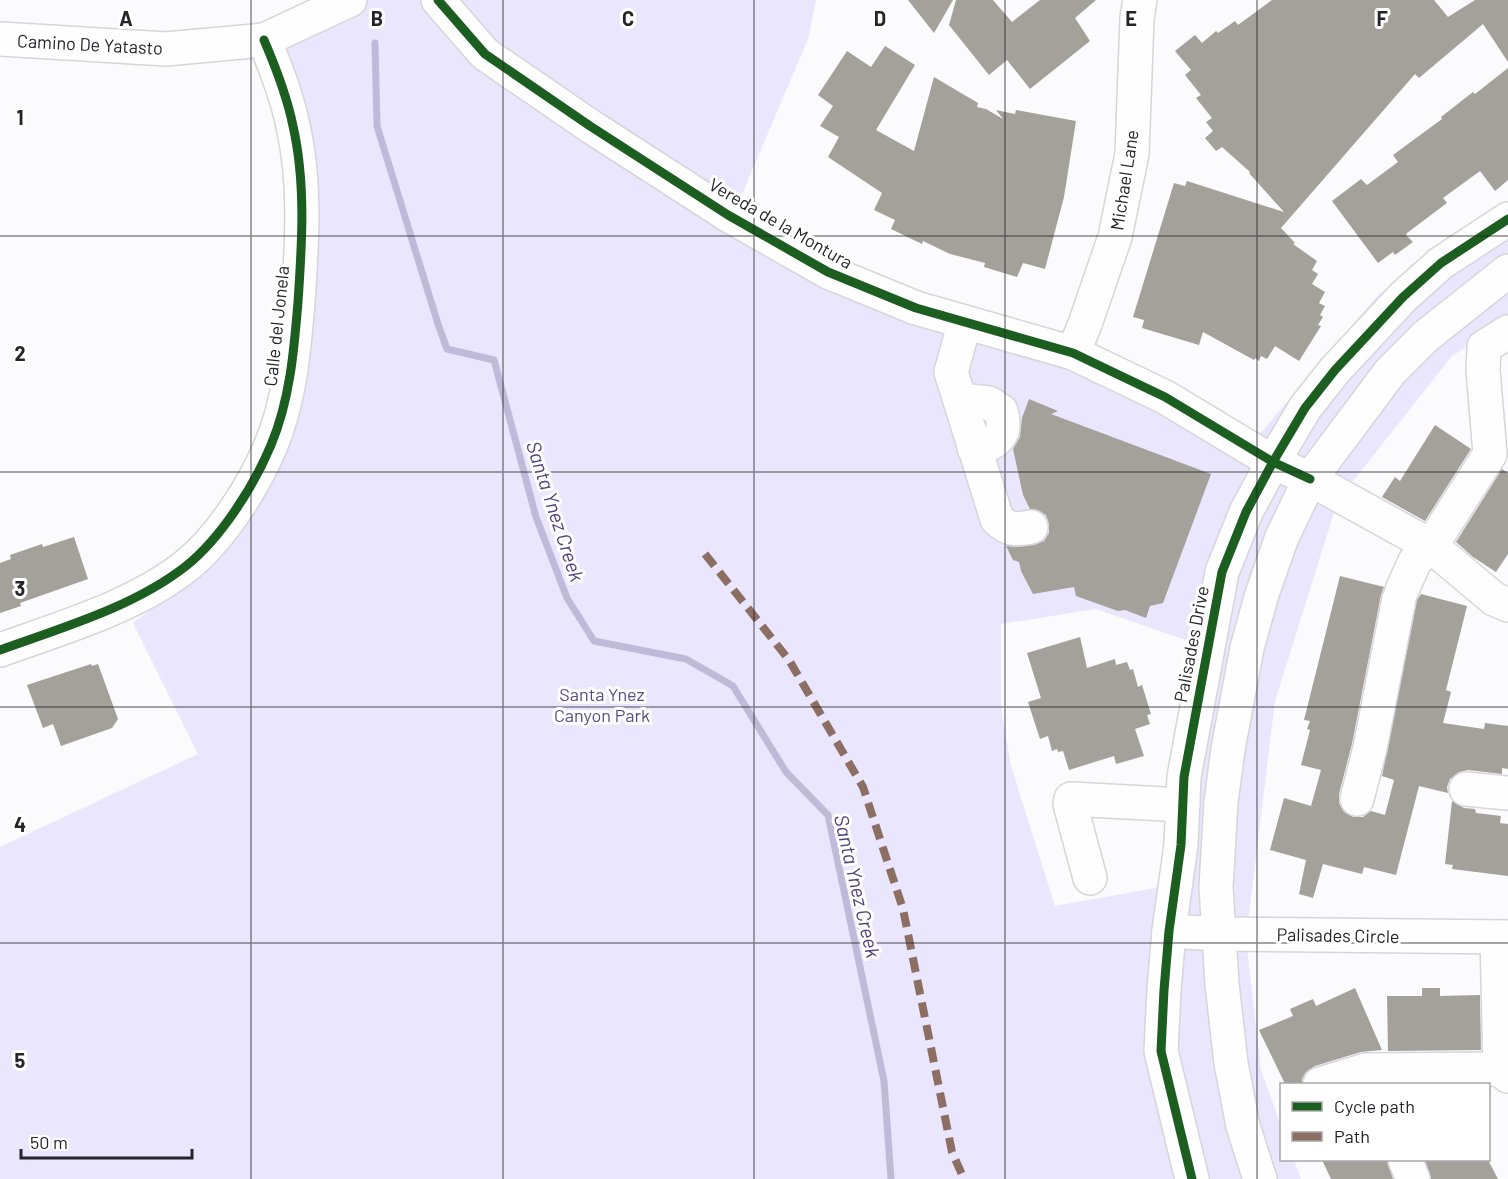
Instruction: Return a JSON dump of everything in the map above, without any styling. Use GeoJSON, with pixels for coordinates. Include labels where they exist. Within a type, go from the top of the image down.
{"type":"FeatureCollection","features":[{"type":"Feature","properties":{"kind":"street","name":"Camino De Yatasto"},"geometry":{"type":"LineString","coordinates":[[0,39],[166,49],[264,40],[350,0]]}},
{"type":"Feature","properties":{"kind":"street","name":"Vereda de la Montura"},"geometry":{"type":"LineString","coordinates":[[438,0],[485,54],[590,126],[728,215],[828,272],[916,308],[1073,353],[1166,397],[1273,462],[1310,479],[1431,546],[1494,599],[1508,605]]}},
{"type":"Feature","properties":{"kind":"street","name":"Michael Lane"},"geometry":{"type":"LineString","coordinates":[[1073,353],[1115,237],[1132,154],[1137,18],[1140,0]]}},
{"type":"Feature","properties":{"kind":"street","name":"Calle del Jonela"},"geometry":{"type":"LineString","coordinates":[[0,650],[98,614],[136,597],[186,566],[218,534],[249,488],[272,444],[293,358],[300,267],[302,192],[293,126],[281,80],[264,40]]}},
{"type":"Feature","properties":{"kind":"street","name":"Palisades Drive"},"geometry":{"type":"LineString","coordinates":[[1192,1179],[1161,1051],[1164,990],[1169,931],[1181,845],[1184,777],[1222,572],[1246,512],[1273,462],[1305,408],[1335,370],[1368,332],[1441,263],[1508,219]]}},
{"type":"Feature","properties":{"kind":"street"},"geometry":{"type":"LineString","coordinates":[[1260,1179],[1243,1126],[1231,1063],[1226,1027],[1216,887],[1221,802],[1228,749],[1247,648],[1262,594],[1282,537],[1310,479],[1390,372],[1426,336],[1508,271]]}},
{"type":"Feature","properties":{"kind":"street"},"geometry":{"type":"LineString","coordinates":[[965,322],[951,372],[974,448],[997,519],[1005,527],[1017,530],[1030,527]]}},
{"type":"Feature","properties":{"kind":"street"},"geometry":{"type":"LineString","coordinates":[[1357,799],[1370,748],[1401,594],[1415,561],[1431,546],[1491,454],[1483,370],[1484,347],[1508,332]]}},
{"type":"Feature","properties":{"kind":"street"},"geometry":{"type":"LineString","coordinates":[[1466,789],[1508,793]]}},
{"type":"Feature","properties":{"kind":"street"},"geometry":{"type":"LineString","coordinates":[[1090,878],[1070,804],[1071,799],[1183,805]]}},
{"type":"Feature","properties":{"kind":"street","name":"Palisades Circle"},"geometry":{"type":"LineString","coordinates":[[1169,931],[1219,934],[1502,937]]}},
{"type":"Feature","properties":{"kind":"street"},"geometry":{"type":"LineString","coordinates":[[1327,1083],[1369,1077],[1504,1072],[1502,937]]}},
{"type":"Feature","properties":{"kind":"street"},"geometry":{"type":"LineString","coordinates":[[1405,1161],[1413,1179]]}},
{"type":"Feature","properties":{"kind":"green space","name":"Santa Ynez Canyon Park"},"geometry":{"type":"Polygon","coordinates":[[[327,0],[816,0],[808,39],[731,220],[1071,361],[1246,450],[1379,294],[1508,201],[1508,321],[1452,356],[1338,500],[1275,701],[1246,939],[1261,1070],[1280,1123],[1280,1161],[1294,1161],[1301,1179],[0,1179],[0,847],[198,754],[133,623],[154,607],[145,592],[213,532],[277,400],[295,191],[257,37],[327,0]],[[1096,609],[1001,624],[1001,708],[1011,766],[1055,906],[1167,886],[1203,646],[1096,609]]]}},
{"type":"Feature","properties":{"kind":"building"},"geometry":{"type":"Polygon","coordinates":[[[908,0],[953,0],[934,33],[908,0]]]}},
{"type":"Feature","properties":{"kind":"building"},"geometry":{"type":"Polygon","coordinates":[[[956,0],[993,0],[1012,22],[1040,0],[1096,0],[1075,18],[1090,41],[1030,89],[1007,60],[989,75],[949,25],[956,0]]]}},
{"type":"Feature","properties":{"kind":"building"},"geometry":{"type":"Polygon","coordinates":[[[1272,0],[1434,0],[1448,17],[1475,0],[1508,0],[1508,62],[1483,24],[1419,78],[1415,74],[1281,228],[1295,243],[1293,244],[1317,261],[1312,270],[1318,274],[1312,284],[1325,292],[1319,303],[1325,306],[1320,315],[1323,317],[1318,325],[1321,326],[1299,361],[1275,346],[1267,359],[1261,356],[1259,361],[1255,358],[1254,360],[1203,332],[1199,345],[1142,328],[1144,320],[1133,317],[1174,183],[1185,186],[1187,181],[1284,212],[1250,172],[1222,147],[1216,151],[1205,138],[1213,131],[1206,122],[1212,118],[1196,98],[1201,95],[1185,75],[1191,70],[1175,51],[1195,35],[1202,43],[1216,31],[1218,33],[1235,21],[1238,25],[1272,0]]]}},
{"type":"Feature","properties":{"kind":"building"},"geometry":{"type":"Polygon","coordinates":[[[885,46],[915,65],[876,130],[914,151],[934,77],[978,103],[977,107],[986,109],[1003,119],[996,110],[1015,114],[1016,110],[1076,121],[1064,197],[1045,269],[1023,263],[1017,277],[984,267],[985,263],[950,254],[923,241],[922,244],[891,229],[895,220],[874,210],[882,193],[828,157],[839,137],[820,126],[833,106],[818,95],[847,51],[871,67],[885,46]]]}},
{"type":"Feature","properties":{"kind":"building"},"geometry":{"type":"Polygon","coordinates":[[[1508,68],[1508,180],[1495,191],[1480,171],[1443,198],[1447,203],[1407,233],[1406,235],[1413,242],[1395,255],[1393,252],[1378,263],[1332,201],[1361,179],[1367,185],[1398,162],[1393,155],[1442,119],[1441,117],[1473,92],[1475,94],[1508,68]]]}},
{"type":"Feature","properties":{"kind":"building"},"geometry":{"type":"Polygon","coordinates":[[[1029,399],[1058,411],[1051,414],[1211,474],[1163,603],[1150,606],[1146,618],[1076,596],[1074,587],[1033,594],[1019,562],[1013,560],[1006,546],[1034,545],[1044,541],[1049,533],[1046,515],[1038,510],[1030,509],[1023,495],[1013,449],[1020,437],[1022,418],[1029,399]]]}},
{"type":"Feature","properties":{"kind":"building"},"geometry":{"type":"Polygon","coordinates":[[[1435,425],[1471,449],[1425,521],[1382,497],[1395,477],[1400,481],[1435,425]]]}},
{"type":"Feature","properties":{"kind":"building"},"geometry":{"type":"Polygon","coordinates":[[[1502,469],[1508,473],[1508,554],[1496,572],[1456,542],[1502,469]]]}},
{"type":"Feature","properties":{"kind":"building"},"geometry":{"type":"Polygon","coordinates":[[[74,537],[88,579],[20,603],[21,606],[0,613],[0,563],[11,559],[10,555],[42,544],[43,547],[74,537]]]}},
{"type":"Feature","properties":{"kind":"building"},"geometry":{"type":"Polygon","coordinates":[[[1340,576],[1384,587],[1352,744],[1339,794],[1339,803],[1344,812],[1353,817],[1363,817],[1371,811],[1385,815],[1394,780],[1382,776],[1417,600],[1421,594],[1467,606],[1446,690],[1451,692],[1443,723],[1484,729],[1485,723],[1508,726],[1508,769],[1502,768],[1502,774],[1468,770],[1459,772],[1450,779],[1447,787],[1448,793],[1419,786],[1396,875],[1364,867],[1362,874],[1323,864],[1313,898],[1299,894],[1306,860],[1270,850],[1284,798],[1311,806],[1321,770],[1301,765],[1310,730],[1307,729],[1310,721],[1304,720],[1340,576]]]}},
{"type":"Feature","properties":{"kind":"building"},"geometry":{"type":"Polygon","coordinates":[[[1080,637],[1087,668],[1115,659],[1116,665],[1127,662],[1130,670],[1133,669],[1138,687],[1142,685],[1151,714],[1147,715],[1150,724],[1135,729],[1144,756],[1116,764],[1114,756],[1069,770],[1063,751],[1058,752],[1057,749],[1052,751],[1048,736],[1040,739],[1028,702],[1041,698],[1027,653],[1080,637]]]}},
{"type":"Feature","properties":{"kind":"building"},"geometry":{"type":"Polygon","coordinates":[[[91,664],[92,666],[98,664],[118,719],[112,728],[61,746],[53,724],[43,728],[27,685],[91,664]]]}},
{"type":"Feature","properties":{"kind":"building"},"geometry":{"type":"Polygon","coordinates":[[[1452,801],[1464,808],[1475,809],[1476,813],[1501,816],[1500,823],[1508,824],[1508,876],[1452,869],[1453,865],[1445,864],[1452,801]]]}},
{"type":"Feature","properties":{"kind":"building"},"geometry":{"type":"Polygon","coordinates":[[[1355,988],[1382,1050],[1361,1052],[1315,1066],[1306,1072],[1302,1083],[1285,1083],[1259,1030],[1293,1016],[1290,1009],[1313,999],[1316,1006],[1355,988]]]}},
{"type":"Feature","properties":{"kind":"building"},"geometry":{"type":"Polygon","coordinates":[[[1422,988],[1440,988],[1440,996],[1480,995],[1481,1050],[1388,1051],[1387,996],[1422,996],[1422,988]]]}},
{"type":"Feature","properties":{"kind":"building"},"geometry":{"type":"Polygon","coordinates":[[[1322,1161],[1387,1161],[1393,1179],[1331,1179],[1322,1161]]]}},
{"type":"Feature","properties":{"kind":"building"},"geometry":{"type":"Polygon","coordinates":[[[1425,1161],[1489,1161],[1498,1179],[1431,1179],[1425,1161]]]}},
{"type":"Feature","properties":{"kind":"waterway","name":"Santa Ynez Creek"},"geometry":{"type":"LineString","coordinates":[[375,43],[377,126],[438,324],[447,349],[494,360],[536,517],[567,598],[594,641],[686,659],[733,686],[786,772],[828,815],[884,1081],[891,1179]]}},
{"type":"Feature","properties":{"kind":"marked path"},"geometry":{"type":"LineString","coordinates":[[705,554],[789,660],[863,787],[903,909],[952,1152],[964,1179]]}},
{"type":"Feature","properties":{"kind":"cycle path"},"geometry":{"type":"LineString","coordinates":[[438,0],[485,54],[590,126],[728,215],[828,272],[916,308],[1073,353],[1165,397],[1273,462],[1310,479]]}},
{"type":"Feature","properties":{"kind":"cycle path"},"geometry":{"type":"LineString","coordinates":[[0,650],[72,625],[120,605],[144,593],[186,566],[224,526],[246,494],[271,445],[283,410],[293,356],[302,214],[300,169],[293,126],[281,82],[264,40]]}},
{"type":"Feature","properties":{"kind":"cycle path"},"geometry":{"type":"LineString","coordinates":[[1192,1179],[1161,1051],[1164,990],[1169,931],[1181,845],[1184,777],[1222,572],[1246,512],[1273,462],[1305,408],[1335,370],[1403,297],[1441,263],[1508,219]]}}]}
